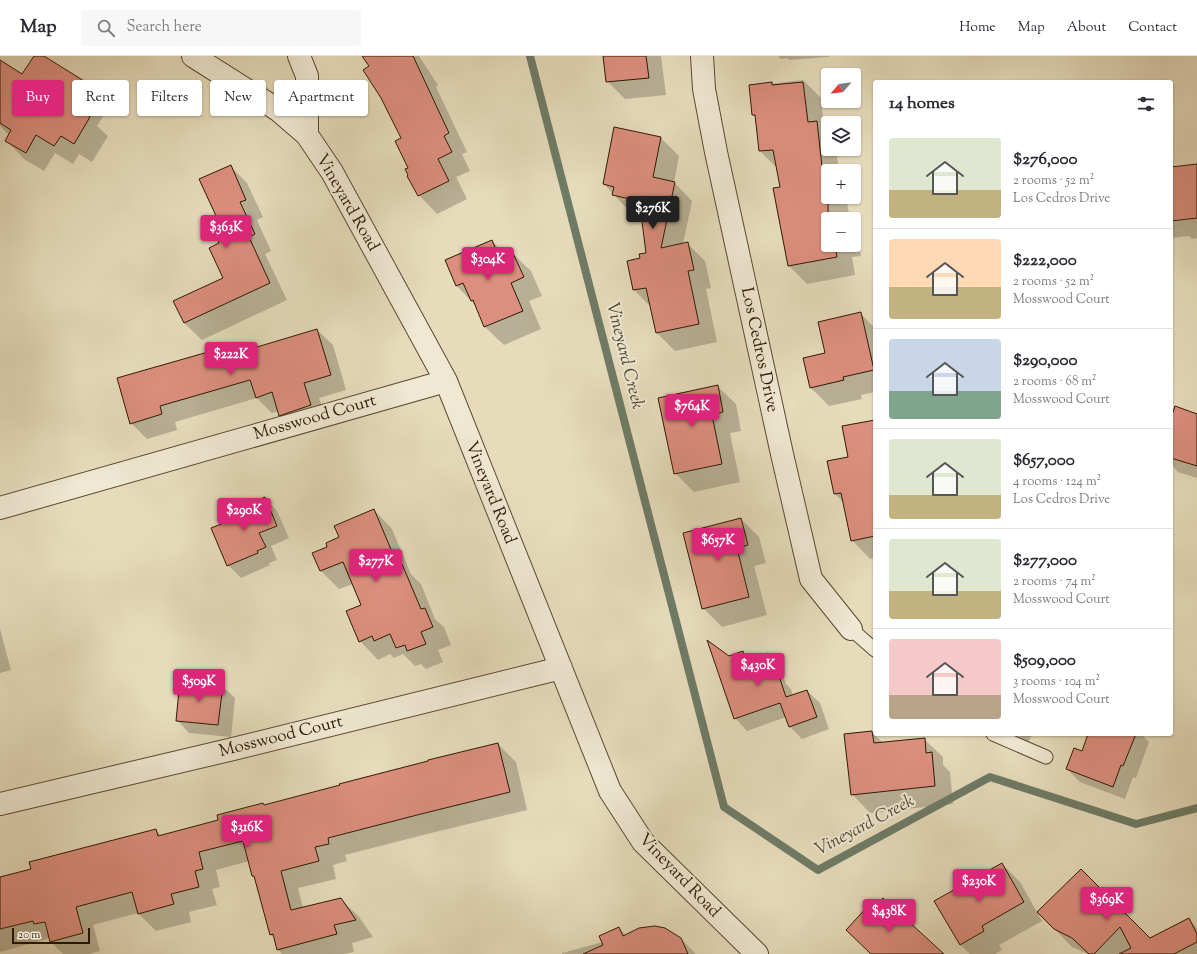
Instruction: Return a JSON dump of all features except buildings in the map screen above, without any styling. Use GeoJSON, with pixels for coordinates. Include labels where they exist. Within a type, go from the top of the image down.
{"type":"FeatureCollection","features":[{"type":"Feature","properties":{"kind":"street","name":"Vineyard Road"},"geometry":{"type":"LineString","coordinates":[[193,56],[278,110],[307,135],[332,172],[446,381],[610,791],[643,842],[756,954]]}},
{"type":"Feature","properties":{"kind":"street"},"geometry":{"type":"LineString","coordinates":[[299,56],[307,76],[307,135]]}},
{"type":"Feature","properties":{"kind":"street","name":"Los Cedros Drive"},"geometry":{"type":"LineString","coordinates":[[702,56],[704,89],[716,152],[811,579],[851,629]]}},
{"type":"Feature","properties":{"kind":"street","name":"Mosswood Court"},"geometry":{"type":"LineString","coordinates":[[0,508],[446,381]]}},
{"type":"Feature","properties":{"kind":"street","name":"Mosswood Court"},"geometry":{"type":"LineString","coordinates":[[0,804],[229,750],[561,668]]}},
{"type":"Feature","properties":{"kind":"lane"},"geometry":{"type":"LineString","coordinates":[[851,629],[873,648]]}},
{"type":"Feature","properties":{"kind":"lane"},"geometry":{"type":"LineString","coordinates":[[998,736],[1046,756]]}},
{"type":"Feature","properties":{"kind":"waterway","name":"Vineyard Creek"},"geometry":{"type":"LineString","coordinates":[[530,56],[724,807],[818,870],[990,777],[1136,824],[1197,808]]}}]}
